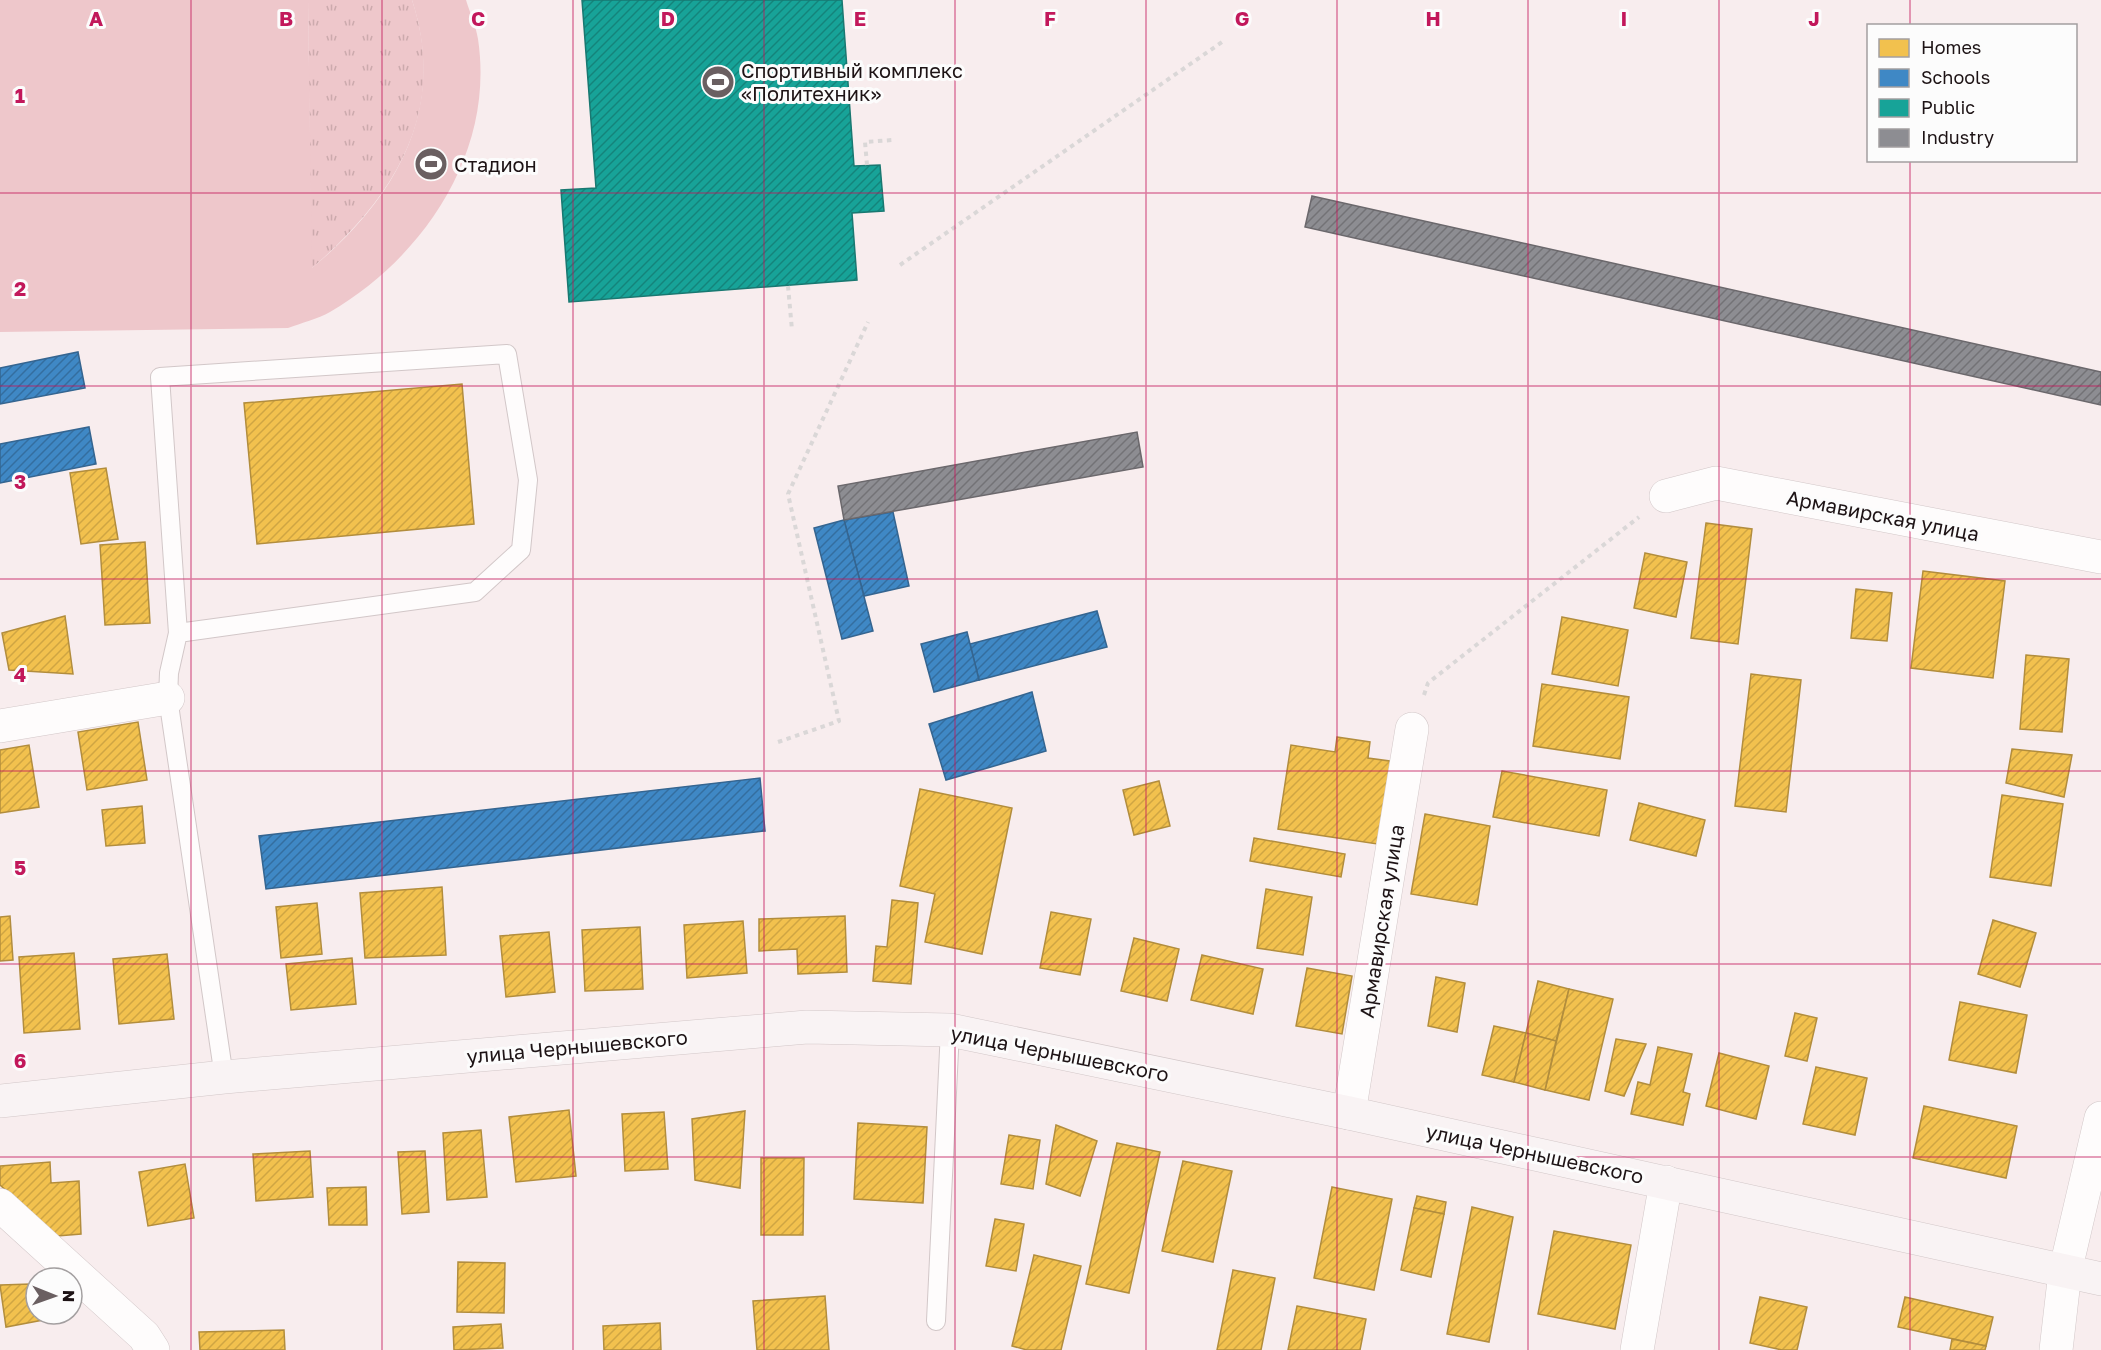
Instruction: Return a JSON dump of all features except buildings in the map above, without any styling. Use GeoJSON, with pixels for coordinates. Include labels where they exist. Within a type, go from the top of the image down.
{"type":"FeatureCollection","features":[{"type":"Feature","properties":{"kind":"street","name":"Армавирская улица"},"geometry":{"type":"LineString","coordinates":[[1666,496],[1716,483],[2101,557]]}},
{"type":"Feature","properties":{"kind":"street"},"geometry":{"type":"LineString","coordinates":[[0,726],[168,698]]}},
{"type":"Feature","properties":{"kind":"street","name":"Армавирская улица"},"geometry":{"type":"LineString","coordinates":[[1349,1113],[1412,729]]}},
{"type":"Feature","properties":{"kind":"street","name":"улица Чернышевского"},"geometry":{"type":"LineString","coordinates":[[0,1101],[224,1077],[807,1027],[950,1030],[1349,1113],[2101,1280]]}},
{"type":"Feature","properties":{"kind":"street"},"geometry":{"type":"LineString","coordinates":[[2056,1350],[2065,1272],[2101,1118]]}},
{"type":"Feature","properties":{"kind":"street"},"geometry":{"type":"LineString","coordinates":[[1637,1350],[1666,1182]]}},
{"type":"Feature","properties":{"kind":"street"},"geometry":{"type":"LineString","coordinates":[[0,1205],[144,1336],[153,1350]]}},
{"type":"Feature","properties":{"kind":"lane"},"geometry":{"type":"LineString","coordinates":[[178,633],[475,592],[521,550],[528,480],[507,354],[160,377],[178,633],[169,673],[168,698],[224,1077]]}},
{"type":"Feature","properties":{"kind":"lane"},"geometry":{"type":"LineString","coordinates":[[936,1321],[950,1030]]}},
{"type":"Feature","properties":{"kind":"path"},"geometry":{"type":"LineString","coordinates":[[900,265],[1226,40]]}},
{"type":"Feature","properties":{"kind":"path"},"geometry":{"type":"LineString","coordinates":[[867,165],[865,142],[892,140]]}},
{"type":"Feature","properties":{"kind":"path"},"geometry":{"type":"LineString","coordinates":[[788,286],[792,330]]}},
{"type":"Feature","properties":{"kind":"path"},"geometry":{"type":"LineString","coordinates":[[778,742],[839,721],[788,494],[868,322]]}},
{"type":"Feature","properties":{"kind":"path"},"geometry":{"type":"LineString","coordinates":[[1412,729],[1428,683],[1666,496]]}},
{"type":"Feature","properties":{"kind":"green space"},"geometry":{"type":"Polygon","coordinates":[[[0,0],[308,0],[312,268],[342,241],[368,212],[390,182],[407,149],[418,115],[423,79],[421,40],[412,0],[466,0],[478,39],[480,81],[475,122],[463,161],[446,197],[423,231],[395,262],[364,289],[320,317],[288,328],[0,332],[0,0]]]}},
{"type":"Feature","properties":{"kind":"green space"},"geometry":{"type":"Polygon","coordinates":[[[308,0],[412,0],[422,41],[424,79],[418,115],[406,150],[389,182],[367,212],[341,241],[311,269],[308,0]]]}},
{"type":"Feature","properties":{"kind":"place","name":"Спортивный комплекс «Политехник»"},"geometry":{"type":"Point","coordinates":[718,82]}},
{"type":"Feature","properties":{"kind":"place","name":"Стадион"},"geometry":{"type":"Point","coordinates":[431,164]}}]}
